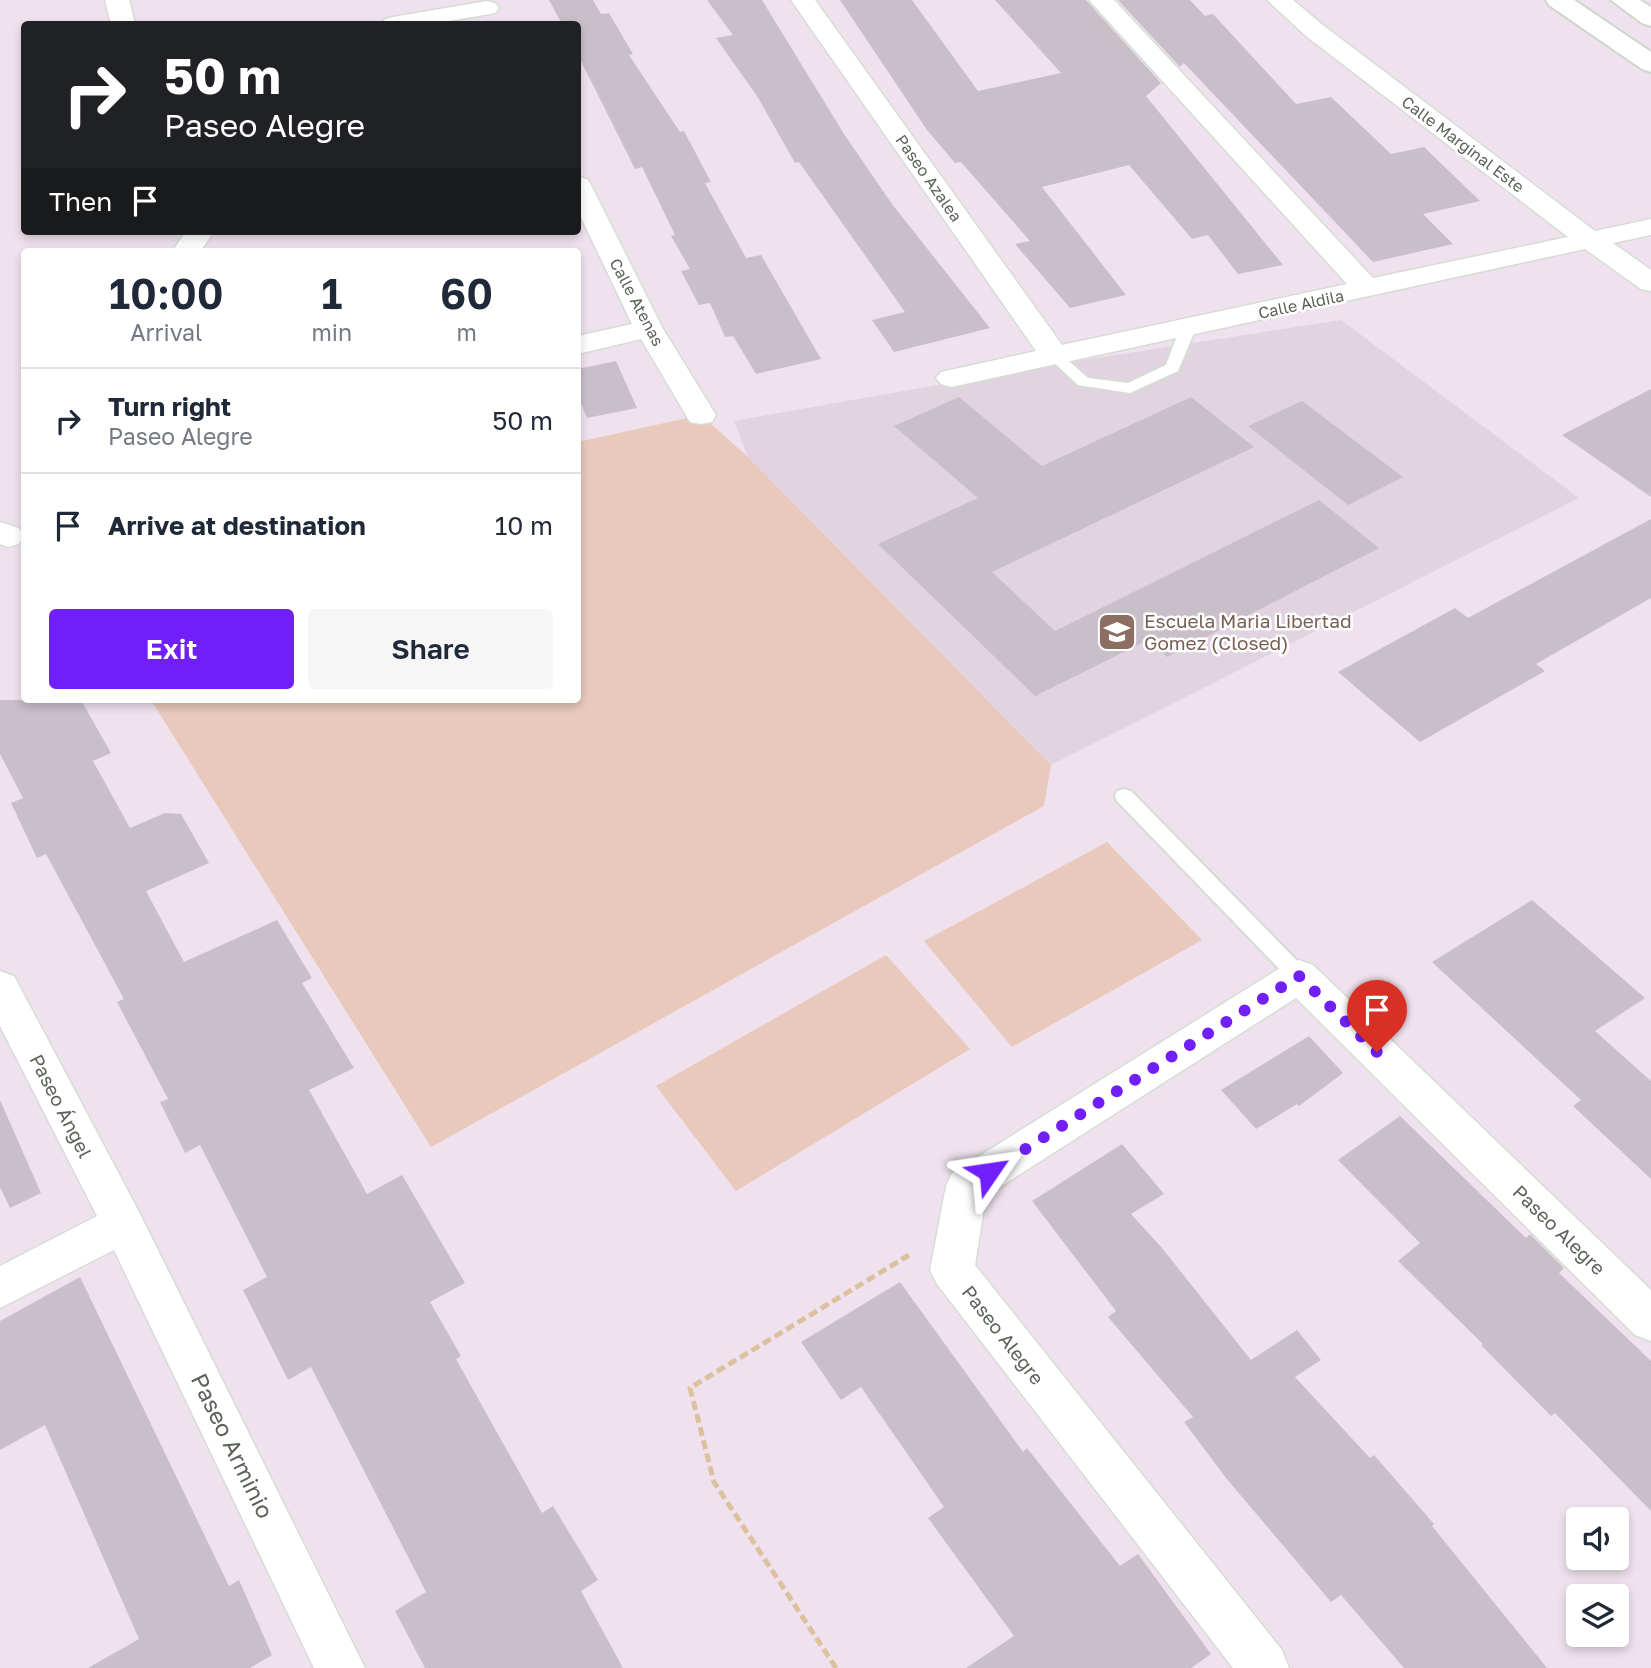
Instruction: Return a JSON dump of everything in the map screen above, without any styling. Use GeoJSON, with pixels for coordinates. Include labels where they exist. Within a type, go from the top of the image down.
{"type":"FeatureCollection","features":[{"type":"Feature","properties":{"kind":"main road"},"geometry":{"type":"LineString","coordinates":[[1558,0],[1651,64]]}},
{"type":"Feature","properties":{"kind":"main road"},"geometry":{"type":"LineString","coordinates":[[1623,0],[1651,18]]}},
{"type":"Feature","properties":{"kind":"street"},"geometry":{"type":"LineString","coordinates":[[117,0],[121,21]]}},
{"type":"Feature","properties":{"kind":"street","name":"Paseo Azalea"},"geometry":{"type":"LineString","coordinates":[[803,0],[1055,356]]}},
{"type":"Feature","properties":{"kind":"street"},"geometry":{"type":"LineString","coordinates":[[1101,0],[1368,289]]}},
{"type":"Feature","properties":{"kind":"street","name":"Calle Marginal Este"},"geometry":{"type":"LineString","coordinates":[[1279,0],[1315,31],[1591,241],[1651,283]]}},
{"type":"Feature","properties":{"kind":"street"},"geometry":{"type":"LineString","coordinates":[[415,21],[489,11]]}},
{"type":"Feature","properties":{"kind":"street","name":"Calle Atenas"},"geometry":{"type":"LineString","coordinates":[[581,191],[649,329],[701,415]]}},
{"type":"Feature","properties":{"kind":"street","name":"Calle Aldila"},"geometry":{"type":"LineString","coordinates":[[951,378],[1651,227]]}},
{"type":"Feature","properties":{"kind":"street"},"geometry":{"type":"LineString","coordinates":[[581,344],[649,329]]}},
{"type":"Feature","properties":{"kind":"street","name":"Paseo Alegre"},"geometry":{"type":"LineString","coordinates":[[1264,1668],[953,1270],[967,1186],[1299,976],[1651,1320]]}},
{"type":"Feature","properties":{"kind":"street","name":"Paseo Ángel"},"geometry":{"type":"LineString","coordinates":[[0,987],[123,1224]]}},
{"type":"Feature","properties":{"kind":"street"},"geometry":{"type":"LineString","coordinates":[[0,1288],[123,1224]]}},
{"type":"Feature","properties":{"kind":"street","name":"Paseo Arminio"},"geometry":{"type":"LineString","coordinates":[[123,1224],[341,1668]]}},
{"type":"Feature","properties":{"kind":"lane"},"geometry":{"type":"LineString","coordinates":[[1055,356],[1083,382],[1130,388],[1173,368],[1188,328]]}},
{"type":"Feature","properties":{"kind":"lane"},"geometry":{"type":"LineString","coordinates":[[1124,796],[1299,976]]}},
{"type":"Feature","properties":{"kind":"path"},"geometry":{"type":"LineString","coordinates":[[836,1668],[714,1482],[690,1388],[960,1224]]}},
{"type":"Feature","properties":{"kind":"shaded area","name":"Escuela Maria Libertad Gomez (Closed)"},"geometry":{"type":"Polygon","coordinates":[[[1341,320],[1579,498],[1051,765],[748,457],[734,421],[1051,365],[1341,320]]]}},
{"type":"Feature","properties":{"kind":"shaded area"},"geometry":{"type":"Polygon","coordinates":[[[701,415],[748,457],[1051,765],[1044,806],[431,1147],[153,703],[581,703],[581,441],[701,415]]]}},
{"type":"Feature","properties":{"kind":"shaded area"},"geometry":{"type":"Polygon","coordinates":[[[1107,842],[1202,940],[1012,1047],[924,941],[1107,842]]]}},
{"type":"Feature","properties":{"kind":"shaded area"},"geometry":{"type":"Polygon","coordinates":[[[886,955],[970,1049],[736,1191],[656,1086],[886,955]]]}},
{"type":"Feature","properties":{"kind":"building"},"geometry":{"type":"Polygon","coordinates":[[[549,0],[593,0],[601,14],[609,13],[633,54],[629,55],[680,132],[684,131],[711,182],[705,183],[746,258],[761,255],[821,359],[756,374],[733,336],[725,337],[710,303],[699,305],[681,271],[690,269],[671,236],[675,235],[642,167],[635,169],[581,61],[581,21],[560,21],[549,0]]]}},
{"type":"Feature","properties":{"kind":"building"},"geometry":{"type":"Polygon","coordinates":[[[707,0],[762,0],[844,134],[892,204],[990,328],[894,352],[872,320],[905,312],[799,162],[795,163],[757,96],[716,38],[733,35],[707,0]]]}},
{"type":"Feature","properties":{"kind":"building"},"geometry":{"type":"Polygon","coordinates":[[[840,0],[912,0],[978,91],[1061,73],[995,0],[1086,0],[1161,83],[1146,96],[1283,265],[1238,274],[1208,235],[1192,239],[1129,165],[1042,187],[1126,295],[1070,308],[1015,244],[1030,241],[961,162],[955,163],[927,130],[840,0]]]}},
{"type":"Feature","properties":{"kind":"building"},"geometry":{"type":"Polygon","coordinates":[[[1118,0],[1190,0],[1205,16],[1213,14],[1296,104],[1331,97],[1391,154],[1424,147],[1480,201],[1423,214],[1453,244],[1373,262],[1184,63],[1180,67],[1118,0]]]}},
{"type":"Feature","properties":{"kind":"building"},"geometry":{"type":"Polygon","coordinates":[[[616,361],[637,408],[587,418],[581,403],[581,368],[616,361]]]}},
{"type":"Feature","properties":{"kind":"building"},"geometry":{"type":"Polygon","coordinates":[[[1651,389],[1651,497],[1562,435],[1651,389]]]}},
{"type":"Feature","properties":{"kind":"building"},"geometry":{"type":"Polygon","coordinates":[[[959,397],[1042,466],[1191,397],[1254,447],[992,572],[1055,631],[1319,500],[1379,548],[1167,657],[1148,640],[1035,696],[878,544],[978,498],[894,426],[959,397]]]}},
{"type":"Feature","properties":{"kind":"building"},"geometry":{"type":"Polygon","coordinates":[[[1302,401],[1403,477],[1348,505],[1248,426],[1302,401]]]}},
{"type":"Feature","properties":{"kind":"building"},"geometry":{"type":"Polygon","coordinates":[[[1651,519],[1651,598],[1536,664],[1545,671],[1420,742],[1338,672],[1455,608],[1468,618],[1651,519]]]}},
{"type":"Feature","properties":{"kind":"building"},"geometry":{"type":"Polygon","coordinates":[[[0,700],[21,700],[21,703],[83,703],[111,753],[93,761],[130,828],[165,813],[181,814],[209,863],[146,891],[184,962],[277,920],[312,978],[302,983],[354,1068],[309,1090],[367,1194],[402,1175],[465,1283],[430,1302],[461,1356],[456,1359],[542,1513],[553,1506],[598,1580],[581,1591],[623,1668],[425,1668],[395,1611],[426,1592],[311,1367],[288,1380],[243,1290],[267,1277],[200,1145],[185,1153],[160,1102],[168,1099],[117,1002],[124,999],[46,854],[37,858],[11,803],[23,798],[0,754],[0,700]]]}},
{"type":"Feature","properties":{"kind":"building"},"geometry":{"type":"Polygon","coordinates":[[[1532,900],[1645,998],[1595,1031],[1651,1081],[1651,1179],[1573,1106],[1581,1100],[1432,962],[1532,900]]]}},
{"type":"Feature","properties":{"kind":"building"},"geometry":{"type":"Polygon","coordinates":[[[1309,1036],[1343,1073],[1299,1106],[1297,1104],[1256,1129],[1221,1090],[1309,1036]]]}},
{"type":"Feature","properties":{"kind":"building"},"geometry":{"type":"Polygon","coordinates":[[[0,1100],[41,1193],[10,1208],[0,1187],[0,1100]]]}},
{"type":"Feature","properties":{"kind":"building"},"geometry":{"type":"Polygon","coordinates":[[[1400,1116],[1526,1238],[1530,1234],[1564,1268],[1559,1273],[1651,1361],[1651,1511],[1555,1413],[1551,1416],[1481,1345],[1483,1344],[1398,1261],[1420,1243],[1338,1160],[1400,1116]]]}},
{"type":"Feature","properties":{"kind":"building"},"geometry":{"type":"Polygon","coordinates":[[[1122,1144],[1164,1194],[1131,1214],[1162,1248],[1251,1360],[1297,1330],[1321,1360],[1295,1377],[1370,1458],[1374,1455],[1434,1524],[1432,1526],[1547,1668],[1404,1668],[1341,1595],[1331,1602],[1226,1478],[1184,1422],[1193,1417],[1108,1317],[1116,1311],[1032,1201],[1122,1144]]]}},
{"type":"Feature","properties":{"kind":"building"},"geometry":{"type":"Polygon","coordinates":[[[80,1277],[229,1586],[239,1580],[272,1655],[250,1668],[88,1668],[139,1639],[45,1425],[0,1450],[0,1321],[80,1277]]]}},
{"type":"Feature","properties":{"kind":"building"},"geometry":{"type":"Polygon","coordinates":[[[900,1282],[1023,1452],[1027,1448],[1120,1566],[1138,1554],[1211,1654],[1191,1668],[966,1668],[1014,1636],[928,1518],[944,1507],[861,1387],[841,1400],[801,1342],[900,1282]]]}},
{"type":"Feature","properties":{"kind":"place","name":"Escuela Maria Libertad Gomez (Closed)"},"geometry":{"type":"Point","coordinates":[1117,632]}},
{"type":"Feature","properties":{"kind":"route"},"geometry":{"type":"LineString","coordinates":[[989,1172],[1299,976],[1377,1052]]}}]}
